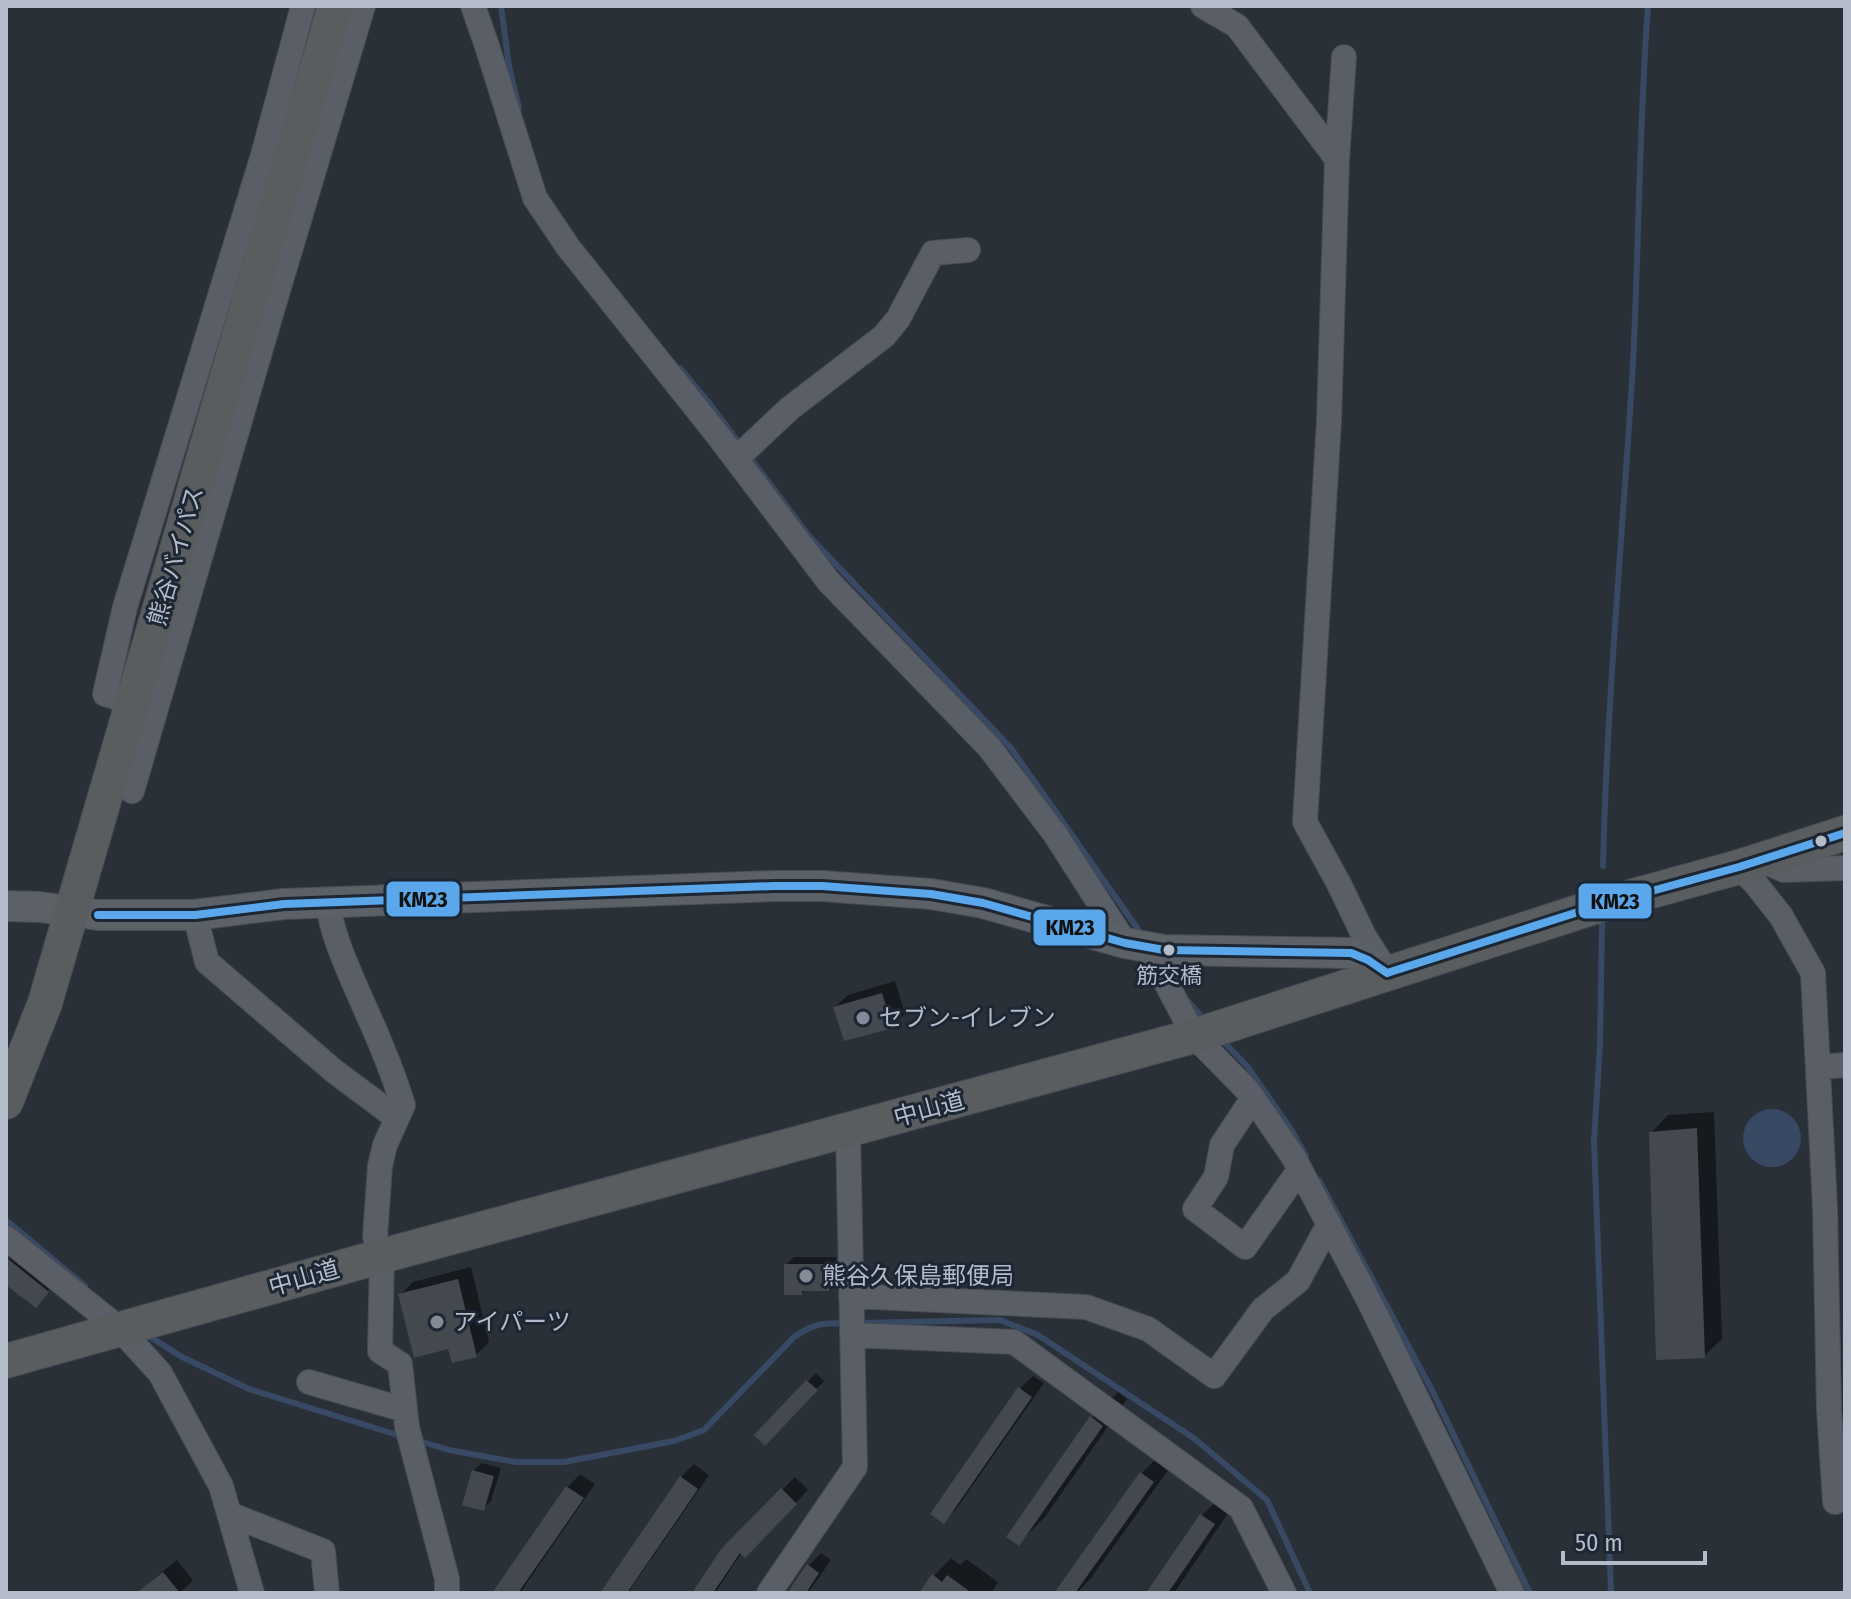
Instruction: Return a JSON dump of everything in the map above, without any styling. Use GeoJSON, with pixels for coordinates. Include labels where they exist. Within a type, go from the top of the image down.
{"type":"FeatureCollection","features":[{"type":"Feature","properties":{"kind":"highway","name":"熊谷バイパス"},"geometry":{"type":"LineString","coordinates":[[6,1102],[45,1003],[134,703],[173,609],[324,87],[335,6]]}},
{"type":"Feature","properties":{"kind":"highway","name":"中山道"},"geometry":{"type":"LineString","coordinates":[[6,1361],[1194,1036],[1597,906],[1750,864],[1845,833]]}},
{"type":"Feature","properties":{"kind":"main road"},"geometry":{"type":"LineString","coordinates":[[6,906],[98,915],[195,915],[262,906],[822,886],[931,894],[983,903],[1137,946],[1164,950],[1351,953],[1387,973]]}},
{"type":"Feature","properties":{"kind":"street"},"geometry":{"type":"LineString","coordinates":[[134,703],[105,694],[125,607],[263,155],[303,6]]}},
{"type":"Feature","properties":{"kind":"street"},"geometry":{"type":"LineString","coordinates":[[324,87],[363,6]]}},
{"type":"Feature","properties":{"kind":"street"},"geometry":{"type":"LineString","coordinates":[[473,6],[535,198],[568,247],[829,582],[989,747],[1137,946],[1194,1036],[1253,1098],[1294,1158],[1377,1317],[1512,1593]]}},
{"type":"Feature","properties":{"kind":"street"},"geometry":{"type":"LineString","coordinates":[[1203,6],[1237,26],[1337,159]]}},
{"type":"Feature","properties":{"kind":"street"},"geometry":{"type":"LineString","coordinates":[[1344,57],[1337,159],[1329,420],[1305,822],[1364,936],[1387,973]]}},
{"type":"Feature","properties":{"kind":"street"},"geometry":{"type":"LineString","coordinates":[[736,459],[789,409],[884,336],[898,319],[933,253],[968,250]]}},
{"type":"Feature","properties":{"kind":"street"},"geometry":{"type":"LineString","coordinates":[[132,791],[173,609]]}},
{"type":"Feature","properties":{"kind":"street"},"geometry":{"type":"LineString","coordinates":[[1835,1502],[1813,973],[1781,916],[1755,883],[1750,864],[1784,870],[1845,868]]}},
{"type":"Feature","properties":{"kind":"street"},"geometry":{"type":"LineString","coordinates":[[328,903],[330,923],[342,956],[393,1074],[403,1105],[385,1145],[380,1166],[375,1237],[382,1256],[380,1351],[400,1364],[406,1418],[447,1579],[447,1593]]}},
{"type":"Feature","properties":{"kind":"street"},"geometry":{"type":"LineString","coordinates":[[195,915],[207,962],[334,1071],[397,1118]]}},
{"type":"Feature","properties":{"kind":"street"},"geometry":{"type":"LineString","coordinates":[[1818,1067],[1845,1065]]}},
{"type":"Feature","properties":{"kind":"street"},"geometry":{"type":"LineString","coordinates":[[1253,1098],[1222,1145],[1216,1177],[1195,1209],[1245,1247],[1300,1169]]}},
{"type":"Feature","properties":{"kind":"street"},"geometry":{"type":"LineString","coordinates":[[769,1593],[855,1467],[848,1131]]}},
{"type":"Feature","properties":{"kind":"street"},"geometry":{"type":"LineString","coordinates":[[851,1318],[1086,1307],[1148,1329],[1214,1376],[1263,1309],[1298,1281],[1329,1224]]}},
{"type":"Feature","properties":{"kind":"street"},"geometry":{"type":"LineString","coordinates":[[6,1238],[120,1329],[160,1373],[221,1486],[252,1593]]}},
{"type":"Feature","properties":{"kind":"street"},"geometry":{"type":"LineString","coordinates":[[851,1318],[1014,1342],[1241,1508],[1284,1593]]}},
{"type":"Feature","properties":{"kind":"street"},"geometry":{"type":"LineString","coordinates":[[309,1382],[406,1418]]}},
{"type":"Feature","properties":{"kind":"street"},"geometry":{"type":"LineString","coordinates":[[229,1514],[323,1551],[327,1593]]}},
{"type":"Feature","properties":{"kind":"water"},"geometry":{"type":"Polygon","coordinates":[[[1772,1109],[1793,1117],[1801,1138],[1793,1159],[1772,1167],[1751,1159],[1743,1138],[1751,1117],[1772,1109]]]}},
{"type":"Feature","properties":{"kind":"building","name":"セブン-イレブン"},"geometry":{"type":"Polygon","coordinates":[[[882,993],[893,1028],[844,1041],[833,1007],[882,993]]]}},
{"type":"Feature","properties":{"kind":"building"},"geometry":{"type":"Polygon","coordinates":[[[1697,1128],[1705,1358],[1656,1360],[1649,1132],[1697,1128]]]}},
{"type":"Feature","properties":{"kind":"building"},"geometry":{"type":"Polygon","coordinates":[[[7,1258],[49,1292],[36,1308],[6,1285],[7,1258]]]}},
{"type":"Feature","properties":{"kind":"building"},"geometry":{"type":"Polygon","coordinates":[[[784,1264],[829,1264],[829,1291],[784,1295],[784,1264]]]}},
{"type":"Feature","properties":{"kind":"building","name":"アイパーツ"},"geometry":{"type":"Polygon","coordinates":[[[458,1279],[477,1357],[452,1363],[448,1349],[414,1358],[398,1294],[458,1279]]]}},
{"type":"Feature","properties":{"kind":"building"},"geometry":{"type":"Polygon","coordinates":[[[806,1380],[818,1390],[765,1446],[754,1435],[806,1380]]]}},
{"type":"Feature","properties":{"kind":"building"},"geometry":{"type":"Polygon","coordinates":[[[1018,1387],[1032,1397],[944,1524],[930,1514],[1018,1387]]]}},
{"type":"Feature","properties":{"kind":"building"},"geometry":{"type":"Polygon","coordinates":[[[1090,1416],[1103,1426],[1019,1546],[1006,1537],[1090,1416]]]}},
{"type":"Feature","properties":{"kind":"building"},"geometry":{"type":"Polygon","coordinates":[[[472,1470],[494,1476],[484,1511],[462,1505],[472,1470]]]}},
{"type":"Feature","properties":{"kind":"building"},"geometry":{"type":"Polygon","coordinates":[[[1140,1472],[1154,1482],[1075,1593],[1054,1593],[1140,1472]]]}},
{"type":"Feature","properties":{"kind":"building"},"geometry":{"type":"Polygon","coordinates":[[[680,1476],[698,1489],[627,1593],[600,1593],[680,1476]]]}},
{"type":"Feature","properties":{"kind":"building"},"geometry":{"type":"Polygon","coordinates":[[[566,1486],[584,1498],[518,1593],[492,1593],[566,1486]]]}},
{"type":"Feature","properties":{"kind":"building"},"geometry":{"type":"Polygon","coordinates":[[[781,1488],[797,1504],[745,1558],[740,1553],[713,1593],[692,1593],[721,1549],[781,1488]]]}},
{"type":"Feature","properties":{"kind":"building"},"geometry":{"type":"Polygon","coordinates":[[[1200,1514],[1215,1524],[1168,1593],[1146,1593],[1200,1514]]]}},
{"type":"Feature","properties":{"kind":"building"},"geometry":{"type":"Polygon","coordinates":[[[807,1564],[819,1573],[806,1593],[787,1593],[807,1564]]]}},
{"type":"Feature","properties":{"kind":"building"},"geometry":{"type":"Polygon","coordinates":[[[163,1572],[180,1593],[136,1593],[163,1572]]]}},
{"type":"Feature","properties":{"kind":"building"},"geometry":{"type":"Polygon","coordinates":[[[932,1574],[942,1582],[947,1575],[972,1593],[919,1593],[932,1574]]]}},
{"type":"Feature","properties":{"kind":"waterway"},"geometry":{"type":"LineString","coordinates":[[501,6],[509,66],[519,108]]}},
{"type":"Feature","properties":{"kind":"waterway"},"geometry":{"type":"LineString","coordinates":[[1603,866],[1633,364],[1648,6]]}},
{"type":"Feature","properties":{"kind":"waterway"},"geometry":{"type":"LineString","coordinates":[[680,368],[742,447]]}},
{"type":"Feature","properties":{"kind":"waterway"},"geometry":{"type":"LineString","coordinates":[[749,456],[809,536],[1011,748],[1142,935]]}},
{"type":"Feature","properties":{"kind":"waterway"},"geometry":{"type":"LineString","coordinates":[[1602,920],[1600,1044],[1594,1141],[1611,1593]]}},
{"type":"Feature","properties":{"kind":"waterway"},"geometry":{"type":"LineString","coordinates":[[1187,1000],[1206,1022]]}},
{"type":"Feature","properties":{"kind":"waterway"},"geometry":{"type":"LineString","coordinates":[[1221,1039],[1247,1066],[1306,1156]]}},
{"type":"Feature","properties":{"kind":"waterway"},"geometry":{"type":"LineString","coordinates":[[1319,1180],[1433,1392],[1530,1593]]}},
{"type":"Feature","properties":{"kind":"waterway"},"geometry":{"type":"LineString","coordinates":[[6,1220],[85,1286]]}},
{"type":"Feature","properties":{"kind":"waterway"},"geometry":{"type":"LineString","coordinates":[[858,1323],[1000,1320],[1038,1335],[1195,1439],[1267,1500],[1310,1593]]}},
{"type":"Feature","properties":{"kind":"waterway"},"geometry":{"type":"LineString","coordinates":[[419,1441],[449,1450],[516,1462],[564,1462],[674,1441],[704,1430],[794,1337],[819,1325],[846,1323]]}},
{"type":"Feature","properties":{"kind":"waterway"},"geometry":{"type":"LineString","coordinates":[[152,1338],[182,1357],[249,1389],[404,1437]]}},
{"type":"Feature","properties":{"kind":"transit line","name":"KM23"},"geometry":{"type":"LineString","coordinates":[[1387,973],[1597,906],[1739,867],[1845,833]]}},
{"type":"Feature","properties":{"kind":"transit line","name":"KM23"},"geometry":{"type":"LineString","coordinates":[[98,915],[195,915],[284,904],[822,886],[931,894],[983,903],[1125,943],[1164,950],[1351,953],[1387,973]]}},
{"type":"Feature","properties":{"kind":"place","name":"筋交橋"},"geometry":{"type":"Point","coordinates":[1169,950]}},
{"type":"Feature","properties":{"kind":"place","name":"セブン-イレブン"},"geometry":{"type":"Point","coordinates":[863,1018]}},
{"type":"Feature","properties":{"kind":"place","name":"熊谷久保島郵便局"},"geometry":{"type":"Point","coordinates":[806,1276]}},
{"type":"Feature","properties":{"kind":"place","name":"アイパーツ"},"geometry":{"type":"Point","coordinates":[437,1322]}}]}
